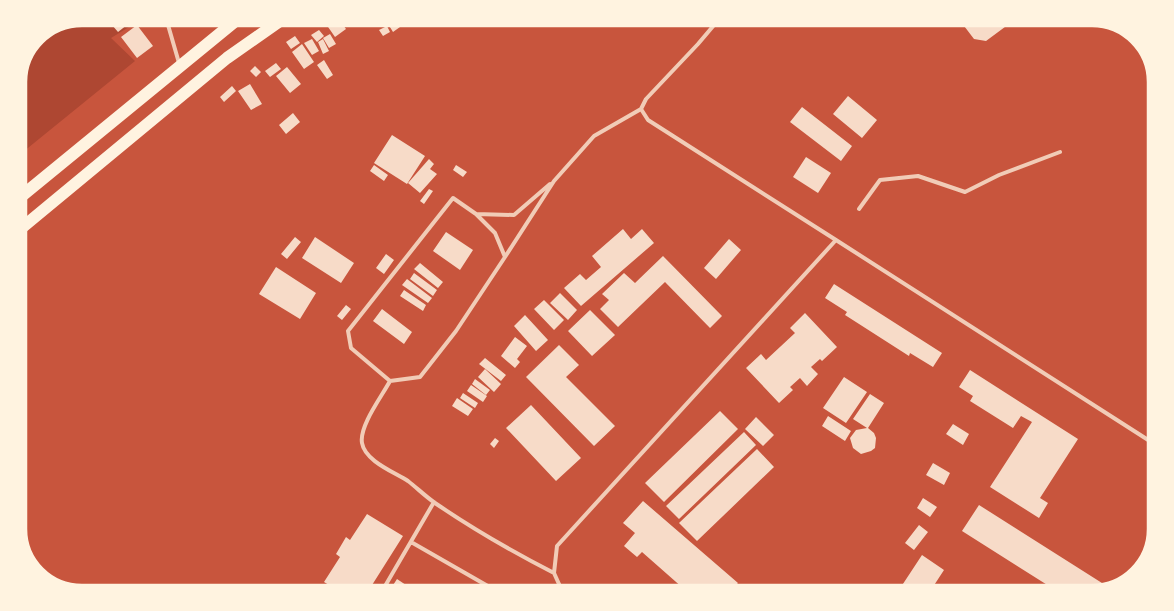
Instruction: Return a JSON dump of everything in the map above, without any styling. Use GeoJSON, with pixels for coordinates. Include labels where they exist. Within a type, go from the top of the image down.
{"type":"FeatureCollection","features":[{"type":"Feature","properties":{"kind":"main road"},"geometry":{"type":"LineString","coordinates":[[26,191],[229,26]]}},
{"type":"Feature","properties":{"kind":"main road"},"geometry":{"type":"LineString","coordinates":[[26,225],[227,58],[273,26]]}},
{"type":"Feature","properties":{"kind":"lane"},"geometry":{"type":"LineString","coordinates":[[168,26],[180,66]]}},
{"type":"Feature","properties":{"kind":"lane"},"geometry":{"type":"LineString","coordinates":[[476,214],[514,215],[554,181],[594,136],[641,109],[646,99],[713,26]]}},
{"type":"Feature","properties":{"kind":"lane"},"geometry":{"type":"LineString","coordinates":[[641,109],[648,120],[1148,440]]}},
{"type":"Feature","properties":{"kind":"lane"},"geometry":{"type":"LineString","coordinates":[[859,209],[880,180],[918,176],[965,192],[999,175],[1060,152]]}},
{"type":"Feature","properties":{"kind":"lane"},"geometry":{"type":"LineString","coordinates":[[504,257],[495,233],[476,214],[453,198],[348,331],[351,348],[390,381],[420,377],[456,331],[554,181]]}},
{"type":"Feature","properties":{"kind":"lane"},"geometry":{"type":"LineString","coordinates":[[559,585],[554,573],[557,546],[836,240]]}},
{"type":"Feature","properties":{"kind":"lane"},"geometry":{"type":"LineString","coordinates":[[390,381],[362,430],[362,444],[367,453],[379,464],[408,482],[434,502],[512,552],[554,573]]}},
{"type":"Feature","properties":{"kind":"lane"},"geometry":{"type":"LineString","coordinates":[[386,585],[434,502]]}},
{"type":"Feature","properties":{"kind":"lane"},"geometry":{"type":"LineString","coordinates":[[411,542],[485,585]]}},
{"type":"Feature","properties":{"kind":"shaded area"},"geometry":{"type":"Polygon","coordinates":[[[131,26],[111,38],[135,61],[26,150],[26,78],[32,57],[45,40],[64,29],[75,27],[131,26]]]}},
{"type":"Feature","properties":{"kind":"building"},"geometry":{"type":"Polygon","coordinates":[[[113,26],[126,26],[118,32],[113,26]]]}},
{"type":"Feature","properties":{"kind":"building"},"geometry":{"type":"Polygon","coordinates":[[[138,26],[153,46],[137,58],[121,37],[138,26]]]}},
{"type":"Feature","properties":{"kind":"building"},"geometry":{"type":"Polygon","coordinates":[[[327,26],[344,26],[346,29],[335,37],[327,26]]]}},
{"type":"Feature","properties":{"kind":"building"},"geometry":{"type":"Polygon","coordinates":[[[387,26],[390,32],[383,36],[379,30],[387,26]]]}},
{"type":"Feature","properties":{"kind":"building"},"geometry":{"type":"Polygon","coordinates":[[[389,26],[399,26],[400,27],[393,32],[389,26]]]}},
{"type":"Feature","properties":{"kind":"building"},"geometry":{"type":"Polygon","coordinates":[[[964,26],[1006,26],[986,41],[974,39],[964,26]]]}},
{"type":"Feature","properties":{"kind":"building"},"geometry":{"type":"Polygon","coordinates":[[[319,30],[324,36],[317,42],[311,35],[319,30]]]}},
{"type":"Feature","properties":{"kind":"building"},"geometry":{"type":"Polygon","coordinates":[[[330,34],[336,44],[329,48],[323,38],[330,34]]]}},
{"type":"Feature","properties":{"kind":"building"},"geometry":{"type":"Polygon","coordinates":[[[295,36],[300,43],[291,49],[286,42],[295,36]]]}},
{"type":"Feature","properties":{"kind":"building"},"geometry":{"type":"Polygon","coordinates":[[[312,39],[319,51],[312,55],[304,43],[312,39]]]}},
{"type":"Feature","properties":{"kind":"building"},"geometry":{"type":"Polygon","coordinates":[[[323,39],[329,51],[323,54],[318,42],[323,39]]]}},
{"type":"Feature","properties":{"kind":"building"},"geometry":{"type":"Polygon","coordinates":[[[302,44],[314,62],[304,69],[292,52],[302,44]]]}},
{"type":"Feature","properties":{"kind":"building"},"geometry":{"type":"Polygon","coordinates":[[[324,60],[333,75],[327,79],[317,65],[324,60]]]}},
{"type":"Feature","properties":{"kind":"building"},"geometry":{"type":"Polygon","coordinates":[[[276,63],[281,69],[270,77],[265,71],[276,63]]]}},
{"type":"Feature","properties":{"kind":"building"},"geometry":{"type":"Polygon","coordinates":[[[255,66],[261,72],[256,77],[250,71],[255,66]]]}},
{"type":"Feature","properties":{"kind":"building"},"geometry":{"type":"Polygon","coordinates":[[[287,67],[301,84],[290,93],[276,76],[287,67]]]}},
{"type":"Feature","properties":{"kind":"building"},"geometry":{"type":"Polygon","coordinates":[[[250,84],[262,104],[251,110],[238,91],[250,84]]]}},
{"type":"Feature","properties":{"kind":"building"},"geometry":{"type":"Polygon","coordinates":[[[232,86],[236,91],[224,102],[220,97],[232,86]]]}},
{"type":"Feature","properties":{"kind":"building"},"geometry":{"type":"Polygon","coordinates":[[[848,96],[877,120],[862,138],[833,114],[848,96]]]}},
{"type":"Feature","properties":{"kind":"building"},"geometry":{"type":"Polygon","coordinates":[[[802,107],[852,146],[841,161],[790,122],[802,107]]]}},
{"type":"Feature","properties":{"kind":"building"},"geometry":{"type":"Polygon","coordinates":[[[293,113],[300,122],[286,134],[279,125],[293,113]]]}},
{"type":"Feature","properties":{"kind":"building"},"geometry":{"type":"Polygon","coordinates":[[[392,135],[425,156],[407,184],[374,163],[392,135]]]}},
{"type":"Feature","properties":{"kind":"building"},"geometry":{"type":"Polygon","coordinates":[[[806,157],[831,173],[818,193],[793,177],[806,157]]]}},
{"type":"Feature","properties":{"kind":"building"},"geometry":{"type":"Polygon","coordinates":[[[429,159],[434,164],[430,169],[437,174],[420,193],[408,183],[429,159]]]}},
{"type":"Feature","properties":{"kind":"building"},"geometry":{"type":"Polygon","coordinates":[[[374,165],[388,175],[384,181],[370,171],[374,165]]]}},
{"type":"Feature","properties":{"kind":"building"},"geometry":{"type":"Polygon","coordinates":[[[456,165],[467,172],[463,177],[453,170],[456,165]]]}},
{"type":"Feature","properties":{"kind":"building"},"geometry":{"type":"Polygon","coordinates":[[[429,189],[433,191],[424,204],[420,201],[429,189]]]}},
{"type":"Feature","properties":{"kind":"building"},"geometry":{"type":"Polygon","coordinates":[[[623,229],[631,239],[642,229],[654,243],[581,306],[564,288],[580,274],[586,280],[601,267],[592,256],[623,229]]]}},
{"type":"Feature","properties":{"kind":"building"},"geometry":{"type":"Polygon","coordinates":[[[446,232],[473,250],[460,270],[433,251],[446,232]]]}},
{"type":"Feature","properties":{"kind":"building"},"geometry":{"type":"Polygon","coordinates":[[[295,237],[301,242],[287,259],[281,254],[295,237]]]}},
{"type":"Feature","properties":{"kind":"building"},"geometry":{"type":"Polygon","coordinates":[[[315,237],[354,263],[341,283],[302,258],[315,237]]]}},
{"type":"Feature","properties":{"kind":"building"},"geometry":{"type":"Polygon","coordinates":[[[729,239],[741,250],[716,279],[704,268],[729,239]]]}},
{"type":"Feature","properties":{"kind":"building"},"geometry":{"type":"Polygon","coordinates":[[[386,254],[394,260],[384,274],[376,268],[386,254]]]}},
{"type":"Feature","properties":{"kind":"building"},"geometry":{"type":"Polygon","coordinates":[[[663,256],[722,316],[710,328],[665,282],[618,327],[600,309],[609,300],[602,294],[624,273],[635,283],[663,256]]]}},
{"type":"Feature","properties":{"kind":"building"},"geometry":{"type":"Polygon","coordinates":[[[420,263],[443,282],[438,288],[414,269],[420,263]]]}},
{"type":"Feature","properties":{"kind":"building"},"geometry":{"type":"Polygon","coordinates":[[[276,267],[316,293],[300,319],[259,294],[276,267]]]}},
{"type":"Feature","properties":{"kind":"building"},"geometry":{"type":"Polygon","coordinates":[[[414,273],[437,290],[433,296],[410,279],[414,273]]]}},
{"type":"Feature","properties":{"kind":"building"},"geometry":{"type":"Polygon","coordinates":[[[407,279],[432,298],[428,303],[402,285],[407,279]]]}},
{"type":"Feature","properties":{"kind":"building"},"geometry":{"type":"Polygon","coordinates":[[[834,284],[942,353],[933,367],[910,353],[909,356],[845,315],[847,312],[825,298],[834,284]]]}},
{"type":"Feature","properties":{"kind":"building"},"geometry":{"type":"Polygon","coordinates":[[[404,290],[426,305],[423,311],[400,296],[404,290]]]}},
{"type":"Feature","properties":{"kind":"building"},"geometry":{"type":"Polygon","coordinates":[[[560,293],[577,310],[568,320],[550,303],[560,293]]]}},
{"type":"Feature","properties":{"kind":"building"},"geometry":{"type":"Polygon","coordinates":[[[544,300],[564,320],[554,330],[534,309],[544,300]]]}},
{"type":"Feature","properties":{"kind":"building"},"geometry":{"type":"Polygon","coordinates":[[[346,305],[351,309],[342,320],[337,316],[346,305]]]}},
{"type":"Feature","properties":{"kind":"building"},"geometry":{"type":"Polygon","coordinates":[[[382,309],[412,332],[404,344],[373,321],[382,309]]]}},
{"type":"Feature","properties":{"kind":"building"},"geometry":{"type":"Polygon","coordinates":[[[590,310],[615,335],[592,356],[568,331],[590,310]]]}},
{"type":"Feature","properties":{"kind":"building"},"geometry":{"type":"Polygon","coordinates":[[[805,313],[837,347],[822,361],[820,359],[811,367],[818,374],[807,386],[800,378],[790,387],[793,390],[779,403],[746,368],[761,354],[766,360],[795,333],[790,328],[805,313]]]}},
{"type":"Feature","properties":{"kind":"building"},"geometry":{"type":"Polygon","coordinates":[[[525,315],[548,340],[536,351],[514,326],[525,315]]]}},
{"type":"Feature","properties":{"kind":"building"},"geometry":{"type":"Polygon","coordinates":[[[515,337],[527,346],[517,359],[520,362],[515,368],[501,356],[515,337]]]}},
{"type":"Feature","properties":{"kind":"building"},"geometry":{"type":"Polygon","coordinates":[[[559,345],[579,365],[566,377],[615,426],[594,446],[526,377],[559,345]]]}},
{"type":"Feature","properties":{"kind":"building"},"geometry":{"type":"Polygon","coordinates":[[[485,358],[506,375],[501,381],[479,364],[485,358]]]}},
{"type":"Feature","properties":{"kind":"building"},"geometry":{"type":"Polygon","coordinates":[[[485,369],[501,384],[494,392],[478,377],[485,369]]]}},
{"type":"Feature","properties":{"kind":"building"},"geometry":{"type":"Polygon","coordinates":[[[970,370],[1078,439],[1040,498],[1048,503],[1039,518],[990,487],[1032,422],[1021,416],[1013,428],[970,401],[973,396],[959,387],[970,370]]]}},
{"type":"Feature","properties":{"kind":"building"},"geometry":{"type":"Polygon","coordinates":[[[844,377],[867,392],[846,423],[823,408],[844,377]]]}},
{"type":"Feature","properties":{"kind":"building"},"geometry":{"type":"Polygon","coordinates":[[[475,379],[490,390],[486,395],[472,384],[475,379]]]}},
{"type":"Feature","properties":{"kind":"building"},"geometry":{"type":"Polygon","coordinates":[[[471,385],[487,396],[483,402],[467,391],[471,385]]]}},
{"type":"Feature","properties":{"kind":"building"},"geometry":{"type":"Polygon","coordinates":[[[463,393],[478,403],[475,408],[460,398],[463,393]]]}},
{"type":"Feature","properties":{"kind":"building"},"geometry":{"type":"Polygon","coordinates":[[[870,394],[884,403],[868,428],[874,433],[876,438],[875,448],[861,454],[853,448],[850,438],[856,430],[867,428],[853,419],[870,394]]]}},
{"type":"Feature","properties":{"kind":"building"},"geometry":{"type":"Polygon","coordinates":[[[457,398],[473,409],[468,416],[452,406],[457,398]]]}},
{"type":"Feature","properties":{"kind":"building"},"geometry":{"type":"Polygon","coordinates":[[[531,405],[581,458],[556,481],[506,428],[531,405]]]}},
{"type":"Feature","properties":{"kind":"building"},"geometry":{"type":"Polygon","coordinates":[[[720,411],[738,429],[664,502],[645,483],[720,411]]]}},
{"type":"Feature","properties":{"kind":"building"},"geometry":{"type":"Polygon","coordinates":[[[828,416],[851,431],[845,441],[822,426],[828,416]]]}},
{"type":"Feature","properties":{"kind":"building"},"geometry":{"type":"Polygon","coordinates":[[[756,417],[774,435],[763,446],[745,429],[756,417]]]}},
{"type":"Feature","properties":{"kind":"building"},"geometry":{"type":"Polygon","coordinates":[[[953,424],[969,434],[963,445],[946,434],[953,424]]]}},
{"type":"Feature","properties":{"kind":"building"},"geometry":{"type":"Polygon","coordinates":[[[744,432],[756,445],[679,519],[666,506],[744,432]]]}},
{"type":"Feature","properties":{"kind":"building"},"geometry":{"type":"Polygon","coordinates":[[[495,438],[499,441],[494,448],[490,444],[495,438]]]}},
{"type":"Feature","properties":{"kind":"building"},"geometry":{"type":"Polygon","coordinates":[[[757,449],[774,467],[697,541],[679,523],[757,449]]]}},
{"type":"Feature","properties":{"kind":"building"},"geometry":{"type":"Polygon","coordinates":[[[933,463],[950,473],[944,485],[926,475],[933,463]]]}},
{"type":"Feature","properties":{"kind":"building"},"geometry":{"type":"Polygon","coordinates":[[[923,498],[937,507],[930,517],[917,508],[923,498]]]}},
{"type":"Feature","properties":{"kind":"building"},"geometry":{"type":"Polygon","coordinates":[[[643,501],[738,583],[736,585],[679,585],[642,552],[637,557],[624,546],[635,533],[623,523],[643,501]]]}},
{"type":"Feature","properties":{"kind":"building"},"geometry":{"type":"Polygon","coordinates":[[[979,505],[1102,583],[1092,585],[1047,585],[962,531],[979,505]]]}},
{"type":"Feature","properties":{"kind":"building"},"geometry":{"type":"Polygon","coordinates":[[[367,514],[403,536],[372,585],[329,585],[324,582],[340,557],[336,554],[346,537],[350,540],[367,514]]]}},
{"type":"Feature","properties":{"kind":"building"},"geometry":{"type":"Polygon","coordinates":[[[919,525],[928,532],[914,550],[905,543],[919,525]]]}},
{"type":"Feature","properties":{"kind":"building"},"geometry":{"type":"Polygon","coordinates":[[[922,555],[944,570],[934,585],[902,585],[922,555]]]}},
{"type":"Feature","properties":{"kind":"building"},"geometry":{"type":"Polygon","coordinates":[[[397,579],[406,585],[393,585],[397,579]]]}}]}
